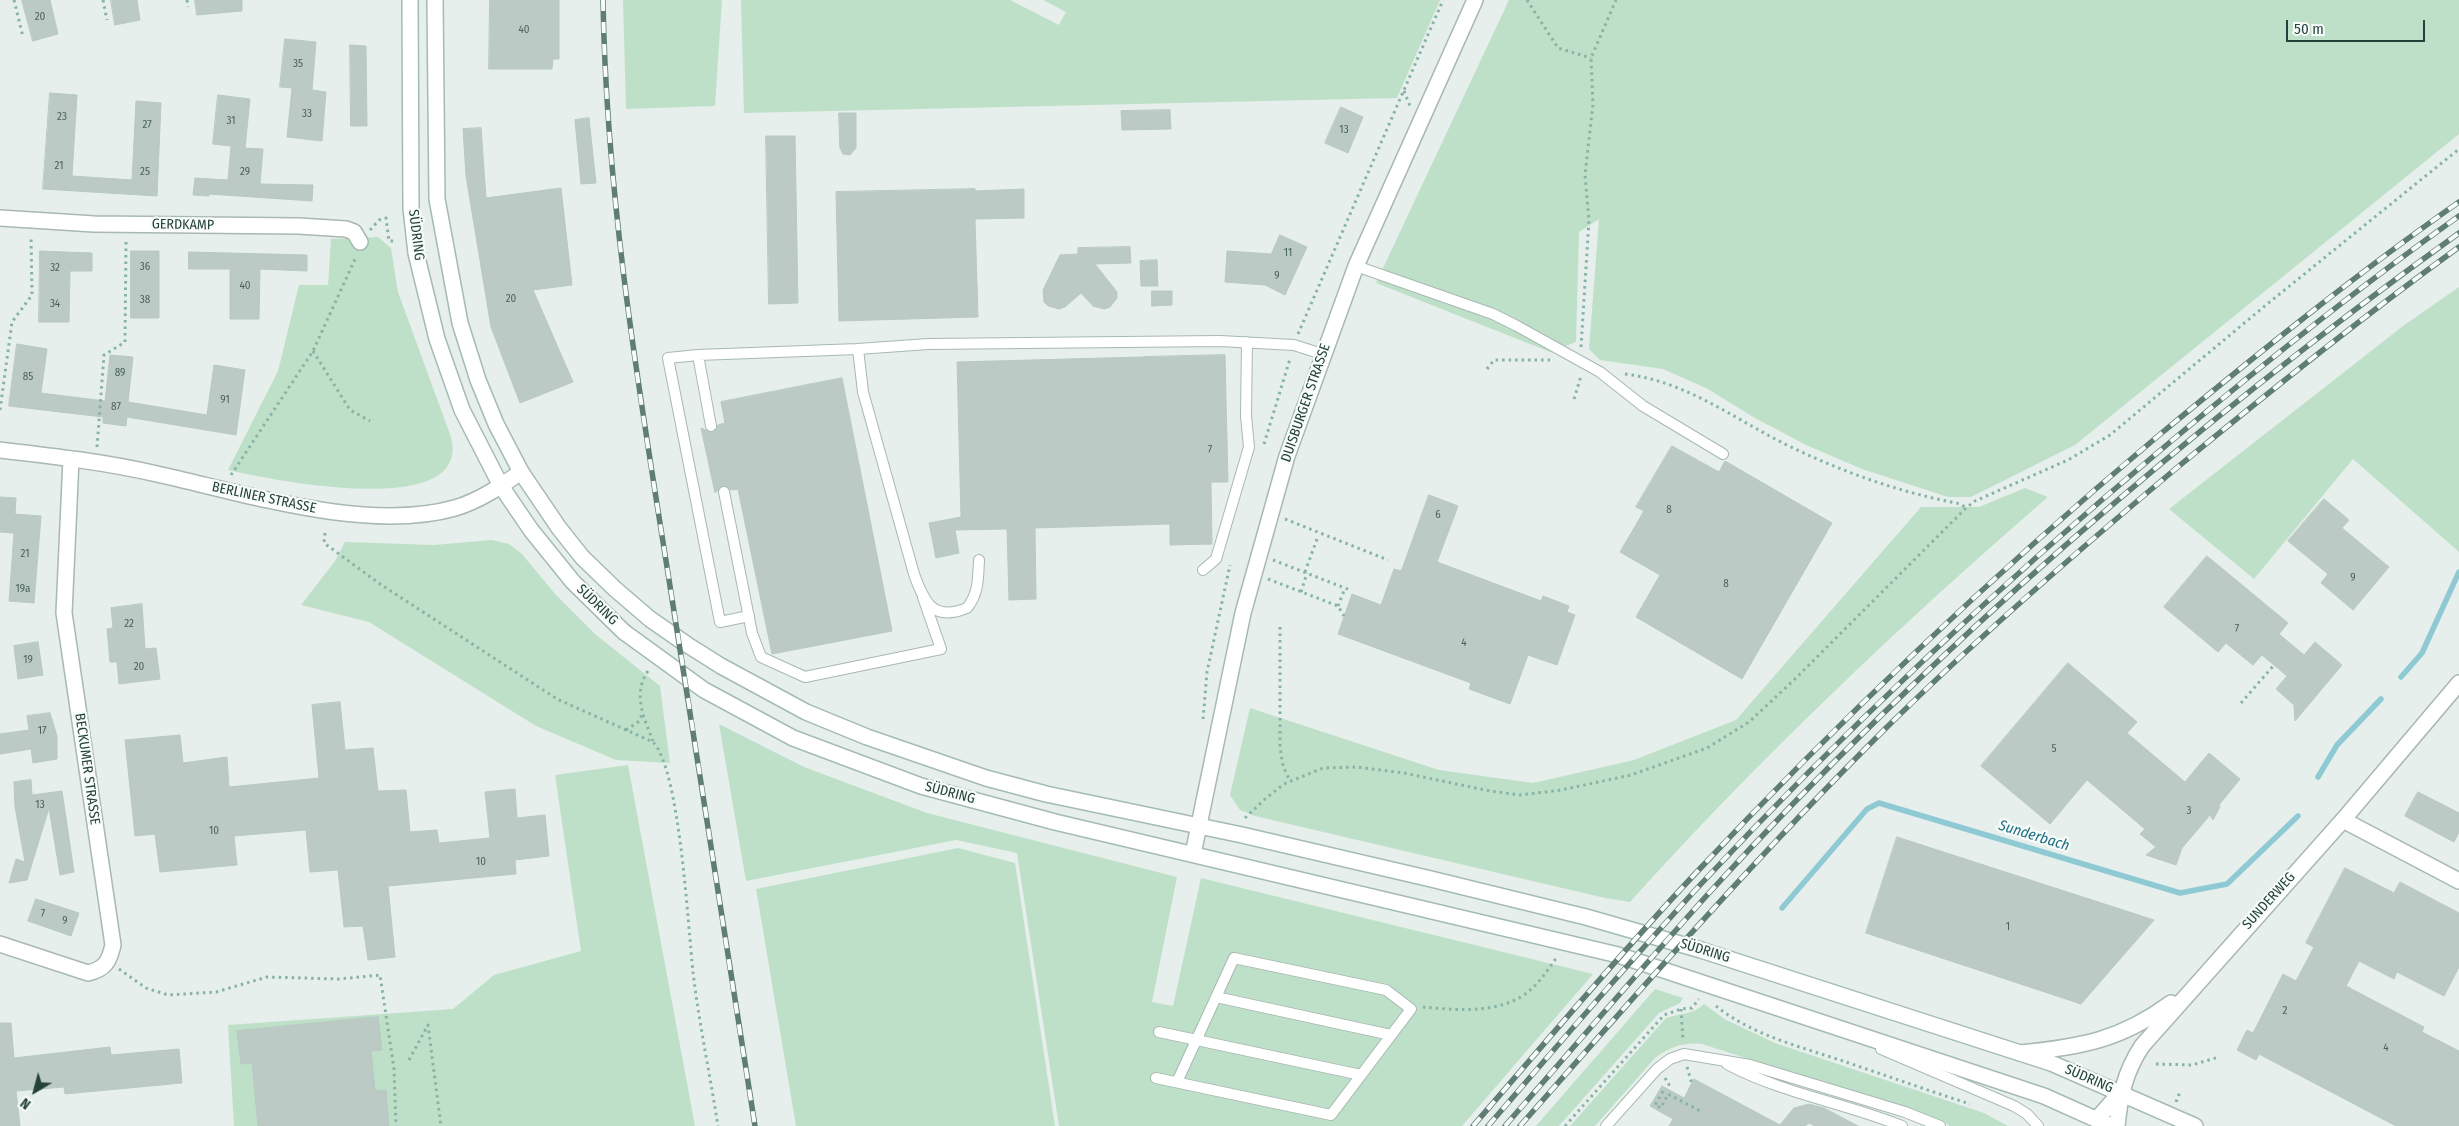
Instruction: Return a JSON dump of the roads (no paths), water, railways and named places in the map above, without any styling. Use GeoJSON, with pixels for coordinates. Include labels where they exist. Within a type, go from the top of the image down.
{"type":"FeatureCollection","features":[{"type":"Feature","properties":{"kind":"main road","name":"SÜDRING"},"geometry":{"type":"LineString","coordinates":[[410,0],[412,208],[416,253],[437,339],[462,410],[501,486],[531,530],[574,582],[600,609],[658,658],[704,690],[793,738],[921,786],[1055,822],[1569,942],[1655,966],[2044,1096],[2092,1124],[2112,1126]]}},
{"type":"Feature","properties":{"kind":"main road","name":"SÜDRING"},"geometry":{"type":"LineString","coordinates":[[435,0],[437,199],[460,323],[478,380],[496,424],[521,472],[559,528],[582,557],[615,589],[686,644],[721,666],[806,712],[867,737],[986,778],[1046,794],[1199,826],[1586,917],[1701,950],[1910,1016],[2077,1073],[2195,1126]]}},
{"type":"Feature","properties":{"kind":"main road","name":"DUISBURGER STRASSE"},"geometry":{"type":"LineString","coordinates":[[1199,826],[1243,613],[1270,513],[1322,354],[1356,266],[1475,0]]}},
{"type":"Feature","properties":{"kind":"main road","name":"GERDKAMP"},"geometry":{"type":"LineString","coordinates":[[0,218],[126,224],[299,226],[346,229],[354,232],[360,242]]}},
{"type":"Feature","properties":{"kind":"main road","name":"BERLINER STRASSE"},"geometry":{"type":"LineString","coordinates":[[0,450],[71,458],[156,473],[290,504],[367,514],[403,515],[454,509],[501,486],[521,472]]}},
{"type":"Feature","properties":{"kind":"main road","name":"BECKUMER STRASSE"},"geometry":{"type":"LineString","coordinates":[[0,944],[88,973],[99,970],[109,962],[113,945],[64,613],[71,458]]}},
{"type":"Feature","properties":{"kind":"main road","name":"SUNDERWEG"},"geometry":{"type":"LineString","coordinates":[[2117,1126],[2120,1093],[2131,1065],[2142,1046],[2343,820],[2459,683]]}},
{"type":"Feature","properties":{"kind":"main road"},"geometry":{"type":"LineString","coordinates":[[2343,820],[2459,881]]}},
{"type":"Feature","properties":{"kind":"main road"},"geometry":{"type":"LineString","coordinates":[[1192,854],[1199,826]]}},
{"type":"Feature","properties":{"kind":"main road","name":"SUNDERWEG"},"geometry":{"type":"LineString","coordinates":[[2020,1054],[2070,1048],[2114,1036],[2157,1013],[2196,984]]}},
{"type":"Feature","properties":{"kind":"main road"},"geometry":{"type":"LineString","coordinates":[[2092,1124],[2120,1093]]}},
{"type":"Feature","properties":{"kind":"lane"},"geometry":{"type":"LineString","coordinates":[[1356,266],[1493,314],[1600,372],[1643,406],[1723,454]]}},
{"type":"Feature","properties":{"kind":"lane"},"geometry":{"type":"LineString","coordinates":[[1203,570],[1216,560],[1249,447],[1246,416],[1247,342]]}},
{"type":"Feature","properties":{"kind":"lane"},"geometry":{"type":"LineString","coordinates":[[748,616],[720,622],[668,358],[698,355],[858,350],[928,344],[1247,342],[1294,345],[1322,354]]}},
{"type":"Feature","properties":{"kind":"lane"},"geometry":{"type":"LineString","coordinates":[[724,492],[748,616],[761,657],[806,677],[941,649],[914,574],[863,392],[858,350]]}},
{"type":"Feature","properties":{"kind":"lane"},"geometry":{"type":"LineString","coordinates":[[698,355],[711,426]]}},
{"type":"Feature","properties":{"kind":"lane"},"geometry":{"type":"LineString","coordinates":[[923,597],[931,608],[942,612],[967,608],[974,600],[978,589],[979,560]]}},
{"type":"Feature","properties":{"kind":"lane"},"geometry":{"type":"LineString","coordinates":[[1156,1078],[1331,1115],[1411,1009],[1386,990],[1234,958],[1177,1082]]}},
{"type":"Feature","properties":{"kind":"lane"},"geometry":{"type":"LineString","coordinates":[[1216,997],[1391,1035]]}},
{"type":"Feature","properties":{"kind":"lane"},"geometry":{"type":"LineString","coordinates":[[1827,1025],[2014,1106],[2027,1114],[2038,1126]]}},
{"type":"Feature","properties":{"kind":"lane"},"geometry":{"type":"LineString","coordinates":[[1160,1032],[1361,1075]]}},
{"type":"Feature","properties":{"kind":"lane"},"geometry":{"type":"LineString","coordinates":[[1606,1126],[1657,1069],[1670,1059],[1684,1054],[1750,1065],[1905,1112],[1940,1126]]}},
{"type":"Feature","properties":{"kind":"lane"},"geometry":{"type":"LineString","coordinates":[[1719,1060],[1748,1076],[1872,1114],[1902,1126]]}},
{"type":"Feature","properties":{"kind":"waterway","name":"Sunderbach"},"geometry":{"type":"LineString","coordinates":[[2401,677],[2422,653],[2459,572]]}},
{"type":"Feature","properties":{"kind":"waterway","name":"Sunderbach"},"geometry":{"type":"LineString","coordinates":[[2318,777],[2337,745],[2381,699]]}},
{"type":"Feature","properties":{"kind":"waterway","name":"Sunderbach"},"geometry":{"type":"LineString","coordinates":[[1782,908],[1867,809],[1879,803],[2180,893],[2227,884],[2298,816]]}},
{"type":"Feature","properties":{"kind":"railway"},"geometry":{"type":"LineString","coordinates":[[603,0],[610,143],[634,355],[755,1126]]}},
{"type":"Feature","properties":{"kind":"railway"},"geometry":{"type":"LineString","coordinates":[[1473,1126],[1609,969],[1693,876],[1804,761],[1919,649],[2037,541],[2158,436],[2306,316],[2459,202]]}},
{"type":"Feature","properties":{"kind":"railway"},"geometry":{"type":"LineString","coordinates":[[1488,1126],[1701,884],[1813,768],[1928,656],[2047,548],[2204,413],[2348,298],[2459,216]]}},
{"type":"Feature","properties":{"kind":"railway"},"geometry":{"type":"LineString","coordinates":[[1505,1126],[1709,893],[1882,714],[1973,628],[2163,462],[2260,383],[2459,233]]}},
{"type":"Feature","properties":{"kind":"railway"},"geometry":{"type":"LineString","coordinates":[[1520,1126],[1790,826],[1884,730],[1954,663],[2062,565],[2208,442],[2350,329],[2459,247]]}}]}
